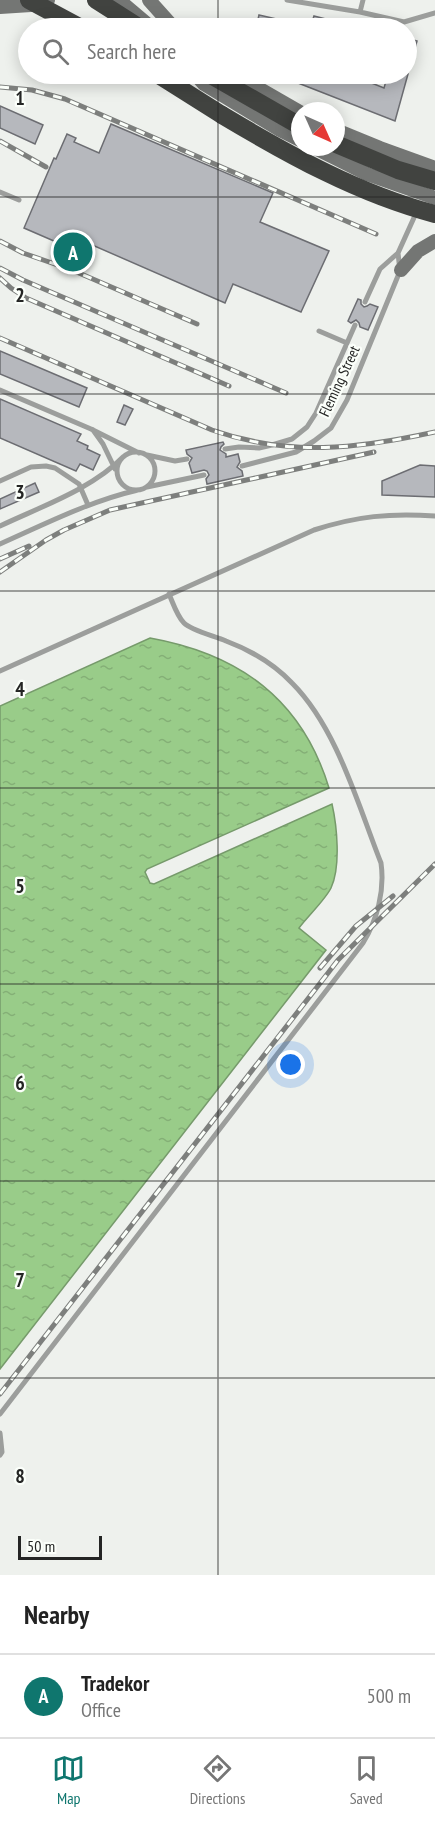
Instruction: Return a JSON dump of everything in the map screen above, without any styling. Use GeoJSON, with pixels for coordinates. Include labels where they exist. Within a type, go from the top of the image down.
{"type":"FeatureCollection","features":[{"type":"Feature","properties":{"kind":"highway"},"geometry":{"type":"LineString","coordinates":[[96,0],[124,18]]}},
{"type":"Feature","properties":{"kind":"highway"},"geometry":{"type":"LineString","coordinates":[[30,2],[61,18]]}},
{"type":"Feature","properties":{"kind":"highway"},"geometry":{"type":"LineString","coordinates":[[173,84],[286,153],[382,197],[435,214]]}},
{"type":"Feature","properties":{"kind":"highway"},"geometry":{"type":"LineString","coordinates":[[216,84],[291,122]]}},
{"type":"Feature","properties":{"kind":"highway"},"geometry":{"type":"LineString","coordinates":[[345,148],[398,170],[432,191]]}},
{"type":"Feature","properties":{"kind":"street"},"geometry":{"type":"LineString","coordinates":[[0,7],[48,0]]}},
{"type":"Feature","properties":{"kind":"street"},"geometry":{"type":"LineString","coordinates":[[119,1],[135,0]]}},
{"type":"Feature","properties":{"kind":"street"},"geometry":{"type":"LineString","coordinates":[[149,0],[165,18]]}},
{"type":"Feature","properties":{"kind":"street"},"geometry":{"type":"LineString","coordinates":[[119,1],[140,18]]}},
{"type":"Feature","properties":{"kind":"street"},"geometry":{"type":"LineString","coordinates":[[30,2],[64,18]]}},
{"type":"Feature","properties":{"kind":"street"},"geometry":{"type":"LineString","coordinates":[[213,84],[291,136]]}},
{"type":"Feature","properties":{"kind":"street"},"geometry":{"type":"LineString","coordinates":[[251,84],[291,107]]}},
{"type":"Feature","properties":{"kind":"street"},"geometry":{"type":"LineString","coordinates":[[345,133],[435,168]]}},
{"type":"Feature","properties":{"kind":"street"},"geometry":{"type":"LineString","coordinates":[[332,156],[367,174],[432,191]]}},
{"type":"Feature","properties":{"kind":"street"},"geometry":{"type":"LineString","coordinates":[[401,270],[418,251],[435,242]]}},
{"type":"Feature","properties":{"kind":"lane"},"geometry":{"type":"LineString","coordinates":[[287,0],[386,18]]}},
{"type":"Feature","properties":{"kind":"lane"},"geometry":{"type":"LineString","coordinates":[[360,12],[363,0]]}},
{"type":"Feature","properties":{"kind":"lane"},"geometry":{"type":"LineString","coordinates":[[417,18],[435,13]]}},
{"type":"Feature","properties":{"kind":"lane"},"geometry":{"type":"LineString","coordinates":[[365,302],[380,269],[398,253],[432,191],[435,168]]}},
{"type":"Feature","properties":{"kind":"lane"},"geometry":{"type":"LineString","coordinates":[[0,192],[19,200]]}},
{"type":"Feature","properties":{"kind":"lane"},"geometry":{"type":"LineString","coordinates":[[398,253],[401,270]]}},
{"type":"Feature","properties":{"kind":"lane","name":"Fleming Street"},"geometry":{"type":"LineString","coordinates":[[242,466],[296,452],[331,428],[347,400],[401,270]]}},
{"type":"Feature","properties":{"kind":"lane","name":"Fleming Street"},"geometry":{"type":"LineString","coordinates":[[225,449],[266,447],[292,439],[303,431],[316,413],[355,325]]}},
{"type":"Feature","properties":{"kind":"lane"},"geometry":{"type":"LineString","coordinates":[[319,331],[347,343]]}},
{"type":"Feature","properties":{"kind":"lane"},"geometry":{"type":"LineString","coordinates":[[0,390],[92,429],[142,454],[150,459],[154,471],[150,483],[141,489],[127,488],[119,479],[103,444],[92,429]]}},
{"type":"Feature","properties":{"kind":"lane"},"geometry":{"type":"LineString","coordinates":[[0,525],[82,488],[114,467],[123,458],[134,453],[175,461],[187,459]]}},
{"type":"Feature","properties":{"kind":"lane"},"geometry":{"type":"LineString","coordinates":[[119,479],[117,467],[123,458]]}},
{"type":"Feature","properties":{"kind":"lane"},"geometry":{"type":"LineString","coordinates":[[0,481],[31,467],[55,468],[82,488],[88,505]]}},
{"type":"Feature","properties":{"kind":"lane"},"geometry":{"type":"LineString","coordinates":[[0,544],[114,495],[204,475]]}},
{"type":"Feature","properties":{"kind":"lane"},"geometry":{"type":"LineString","coordinates":[[0,671],[314,530],[334,523],[378,515],[435,516]]}},
{"type":"Feature","properties":{"kind":"lane"},"geometry":{"type":"LineString","coordinates":[[0,1414],[363,943],[378,911],[382,877],[381,863],[339,756],[310,704],[291,682],[253,653],[184,623],[169,594]]}},
{"type":"Feature","properties":{"kind":"lane"},"geometry":{"type":"LineString","coordinates":[[0,1433],[2,1452],[0,1455]]}},
{"type":"Feature","properties":{"kind":"water"},"geometry":{"type":"Polygon","coordinates":[[[150,638],[182,645],[212,656],[239,669],[263,686],[284,706],[302,729],[317,757],[329,788],[147,869],[145,872],[150,883],[154,884],[332,804],[337,846],[334,879],[325,898],[299,928],[326,950],[0,1369],[0,706],[150,638]]]}},
{"type":"Feature","properties":{"kind":"building"},"geometry":{"type":"Polygon","coordinates":[[[301,84],[374,84],[384,88],[385,84],[405,84],[395,121],[301,84]]]}},
{"type":"Feature","properties":{"kind":"building"},"geometry":{"type":"Polygon","coordinates":[[[0,106],[43,125],[35,144],[0,128],[0,106]]]}},
{"type":"Feature","properties":{"kind":"building"},"geometry":{"type":"Polygon","coordinates":[[[111,124],[273,193],[260,222],[329,251],[301,312],[233,284],[225,303],[74,237],[70,248],[24,228],[54,158],[56,159],[67,134],[76,138],[74,142],[99,153],[111,124]]]}},
{"type":"Feature","properties":{"kind":"building"},"geometry":{"type":"Polygon","coordinates":[[[358,299],[364,307],[370,304],[378,307],[368,330],[360,327],[356,320],[351,323],[348,321],[358,299]]]}},
{"type":"Feature","properties":{"kind":"building"},"geometry":{"type":"Polygon","coordinates":[[[0,351],[87,388],[79,407],[0,374],[0,351]]]}},
{"type":"Feature","properties":{"kind":"building"},"geometry":{"type":"Polygon","coordinates":[[[0,399],[81,434],[77,441],[100,455],[93,470],[80,464],[76,471],[0,438],[0,399]]]}},
{"type":"Feature","properties":{"kind":"building"},"geometry":{"type":"Polygon","coordinates":[[[124,405],[133,409],[125,425],[117,422],[124,405]]]}},
{"type":"Feature","properties":{"kind":"building"},"geometry":{"type":"Polygon","coordinates":[[[223,442],[220,450],[226,454],[226,457],[238,454],[240,462],[237,467],[242,471],[243,476],[207,484],[206,479],[209,475],[207,471],[192,473],[189,463],[192,458],[186,450],[223,442]]]}},
{"type":"Feature","properties":{"kind":"building"},"geometry":{"type":"Polygon","coordinates":[[[420,465],[435,466],[435,497],[382,495],[382,481],[420,465]]]}},
{"type":"Feature","properties":{"kind":"building"},"geometry":{"type":"Polygon","coordinates":[[[35,483],[39,492],[0,509],[0,499],[35,483]]]}},
{"type":"Feature","properties":{"kind":"railway"},"geometry":{"type":"LineString","coordinates":[[0,87],[32,90],[65,99],[376,234]]}},
{"type":"Feature","properties":{"kind":"railway"},"geometry":{"type":"LineString","coordinates":[[0,141],[46,167]]}},
{"type":"Feature","properties":{"kind":"railway"},"geometry":{"type":"LineString","coordinates":[[0,241],[23,253],[72,270],[197,324]]}},
{"type":"Feature","properties":{"kind":"railway"},"geometry":{"type":"LineString","coordinates":[[0,268],[286,393]]}},
{"type":"Feature","properties":{"kind":"railway"},"geometry":{"type":"LineString","coordinates":[[0,278],[26,298],[229,386]]}},
{"type":"Feature","properties":{"kind":"railway"},"geometry":{"type":"LineString","coordinates":[[0,338],[212,430],[240,439],[268,444],[323,448],[378,443],[435,432]]}},
{"type":"Feature","properties":{"kind":"railway"},"geometry":{"type":"LineString","coordinates":[[0,572],[46,540],[110,510],[374,452]]}},
{"type":"Feature","properties":{"kind":"railway"},"geometry":{"type":"LineString","coordinates":[[0,559],[29,546]]}},
{"type":"Feature","properties":{"kind":"railway"},"geometry":{"type":"LineString","coordinates":[[0,1394],[338,960],[435,864]]}},
{"type":"Feature","properties":{"kind":"railway"},"geometry":{"type":"LineString","coordinates":[[320,968],[356,926],[393,896]]}},
{"type":"Feature","properties":{"kind":"place","name":"Tradekor"},"geometry":{"type":"Point","coordinates":[73,252]}}]}
